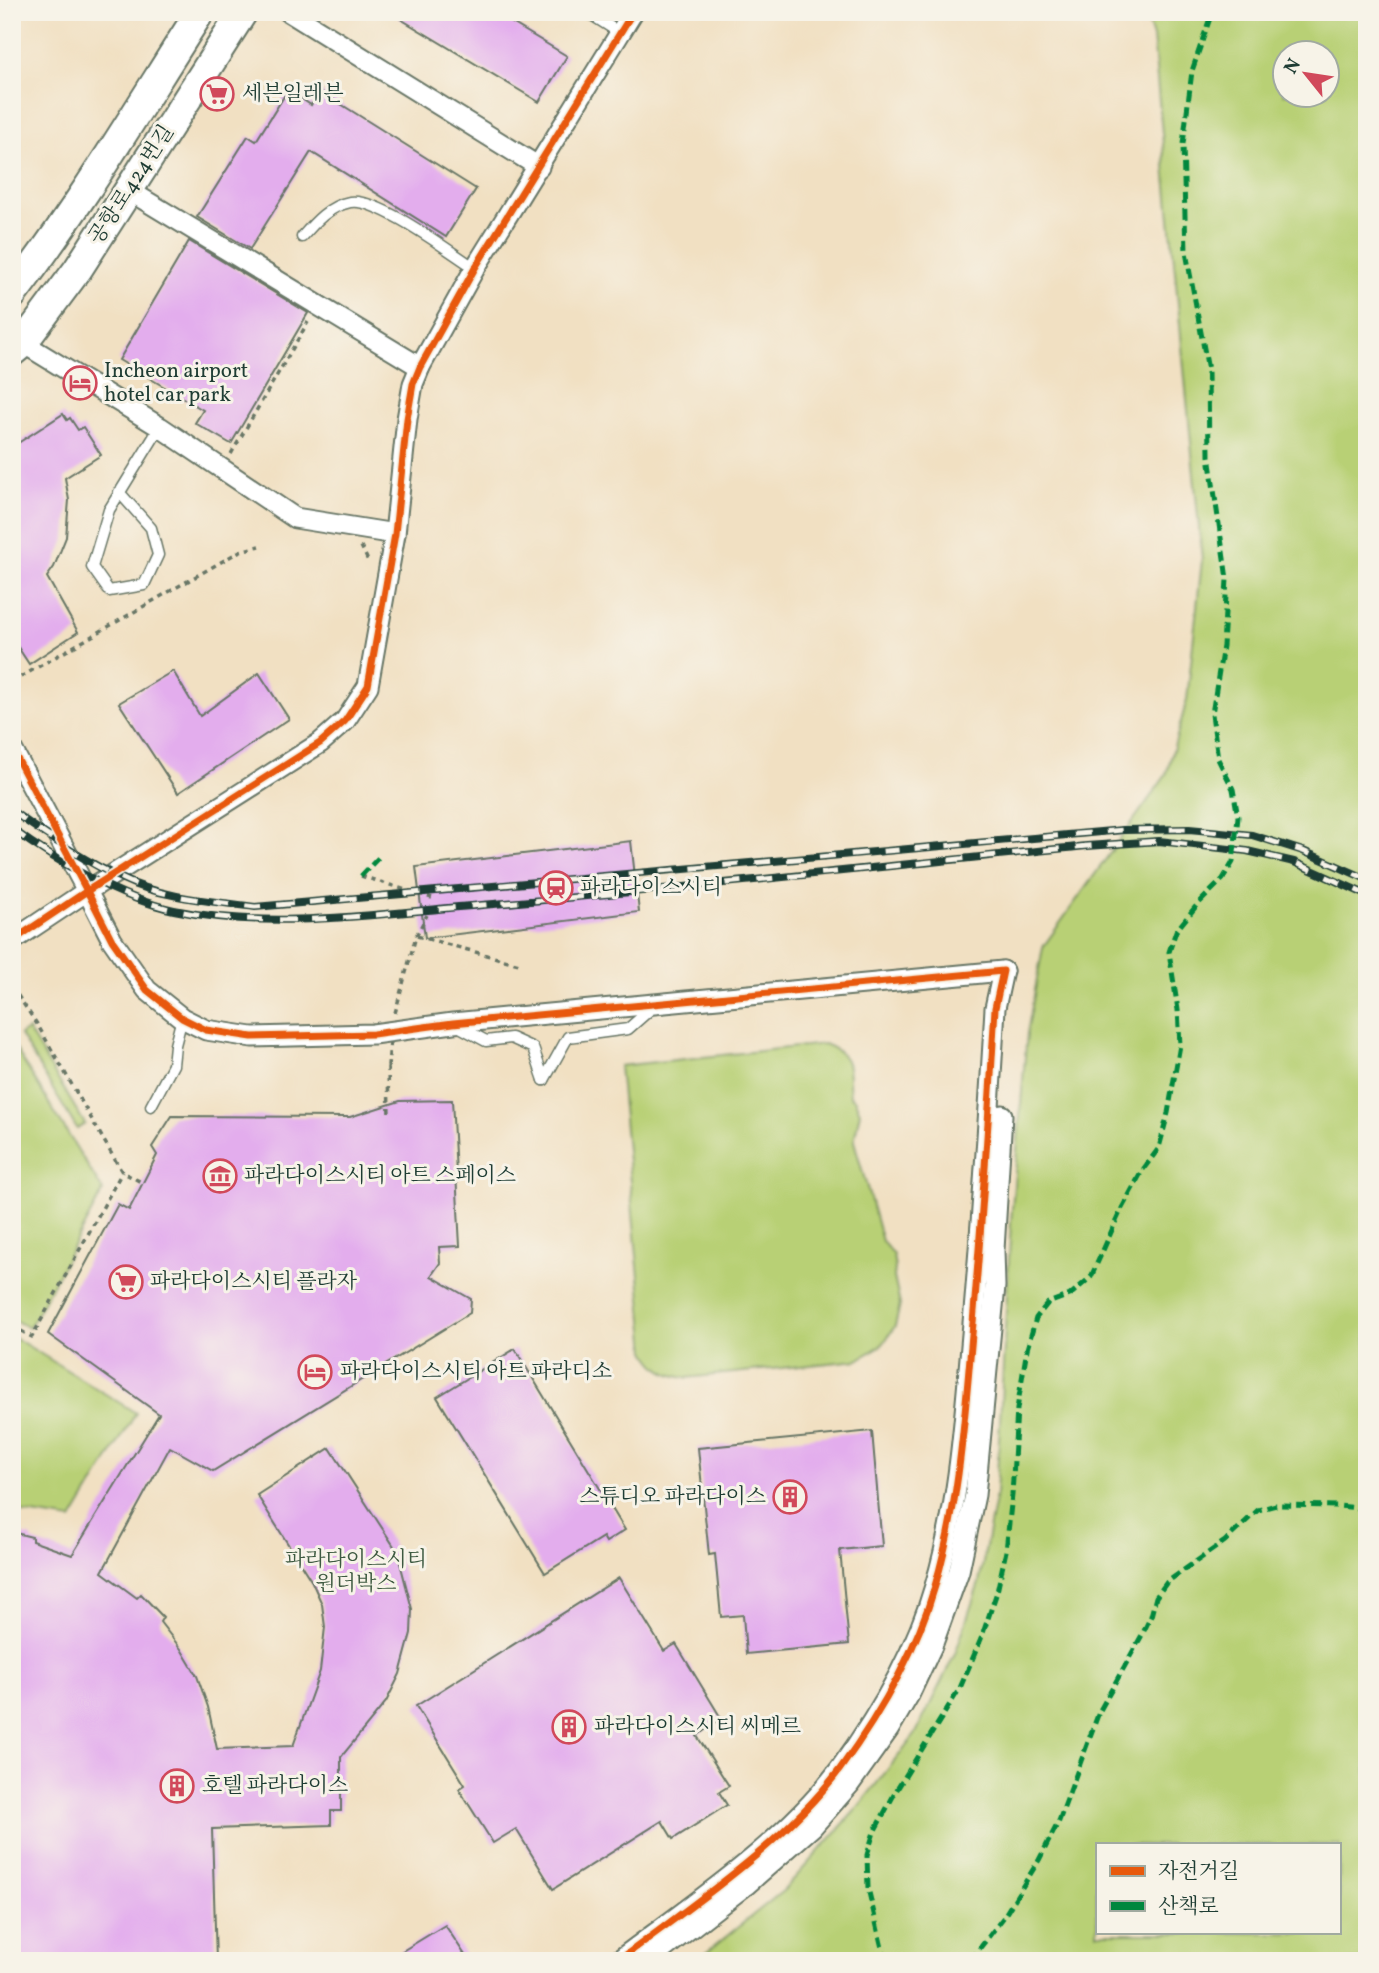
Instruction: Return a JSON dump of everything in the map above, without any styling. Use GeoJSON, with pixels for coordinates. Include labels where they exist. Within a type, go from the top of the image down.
{"type":"FeatureCollection","features":[{"type":"Feature","properties":{"kind":"street","name":"공항로424번길"},"geometry":{"type":"LineString","coordinates":[[12,295],[62,225],[200,12]]}},
{"type":"Feature","properties":{"kind":"street","name":"공항로424번길"},"geometry":{"type":"LineString","coordinates":[[18,348],[78,269],[243,12]]}},
{"type":"Feature","properties":{"kind":"street"},"geometry":{"type":"LineString","coordinates":[[289,12],[538,167]]}},
{"type":"Feature","properties":{"kind":"street"},"geometry":{"type":"LineString","coordinates":[[12,941],[320,743],[345,721],[368,686],[395,534],[407,419],[420,366],[475,268],[633,12]]}},
{"type":"Feature","properties":{"kind":"street"},"geometry":{"type":"LineString","coordinates":[[128,190],[420,366]]}},
{"type":"Feature","properties":{"kind":"street"},"geometry":{"type":"LineString","coordinates":[[18,348],[160,427],[295,518],[395,534]]}},
{"type":"Feature","properties":{"kind":"street"},"geometry":{"type":"LineString","coordinates":[[15,762],[112,940],[147,990],[182,1018],[206,1030],[251,1037],[373,1034],[453,1023],[1003,971]]}},
{"type":"Feature","properties":{"kind":"street"},"geometry":{"type":"LineString","coordinates":[[618,1961],[736,1871],[801,1813],[839,1770],[874,1718],[910,1652],[934,1588],[957,1487],[979,1249],[995,1008],[1003,971]]}},
{"type":"Feature","properties":{"kind":"street"},"geometry":{"type":"LineString","coordinates":[[648,1961],[783,1854],[813,1826],[849,1785],[889,1729],[909,1695],[959,1571],[975,1494],[995,1286],[994,1250],[1008,1007],[1003,971]]}},
{"type":"Feature","properties":{"kind":"lane"},"geometry":{"type":"LineString","coordinates":[[587,12],[620,33]]}},
{"type":"Feature","properties":{"kind":"lane"},"geometry":{"type":"LineString","coordinates":[[302,237],[322,215],[351,202],[381,208],[475,268]]}},
{"type":"Feature","properties":{"kind":"lane"},"geometry":{"type":"LineString","coordinates":[[119,492],[151,528],[158,555],[144,585],[109,591],[92,567],[109,510],[119,492],[160,427]]}},
{"type":"Feature","properties":{"kind":"lane"},"geometry":{"type":"LineString","coordinates":[[453,1023],[486,1041],[511,1038],[533,1048],[544,1080],[568,1037],[628,1029],[657,1004]]}},
{"type":"Feature","properties":{"kind":"lane"},"geometry":{"type":"LineString","coordinates":[[151,1107],[173,1065],[182,1018]]}},
{"type":"Feature","properties":{"kind":"path"},"geometry":{"type":"LineString","coordinates":[[222,468],[319,304]]}},
{"type":"Feature","properties":{"kind":"path"},"geometry":{"type":"LineString","coordinates":[[12,682],[240,551],[260,546]]}},
{"type":"Feature","properties":{"kind":"path"},"geometry":{"type":"LineString","coordinates":[[360,876],[432,898]]}},
{"type":"Feature","properties":{"kind":"path"},"geometry":{"type":"LineString","coordinates":[[394,1015],[416,936],[427,915]]}},
{"type":"Feature","properties":{"kind":"path"},"geometry":{"type":"LineString","coordinates":[[416,936],[519,964]]}},
{"type":"Feature","properties":{"kind":"path"},"geometry":{"type":"LineString","coordinates":[[12,987],[44,1036],[122,1171],[143,1183]]}},
{"type":"Feature","properties":{"kind":"path"},"geometry":{"type":"LineString","coordinates":[[389,1117],[391,1028]]}},
{"type":"Feature","properties":{"kind":"path"},"geometry":{"type":"LineString","coordinates":[[12,1326],[32,1337],[122,1171]]}},
{"type":"Feature","properties":{"kind":"green space"},"geometry":{"type":"Polygon","coordinates":[[[1145,12],[1367,12],[1367,1961],[696,1961],[784,1890],[854,1812],[915,1735],[955,1654],[979,1583],[996,1494],[1011,1221],[1027,1033],[1043,947],[1166,775],[1187,700],[1202,560],[1153,37],[1145,12]]]}},
{"type":"Feature","properties":{"kind":"green space"},"geometry":{"type":"Polygon","coordinates":[[[28,1030],[85,1124],[77,1129],[20,1035],[28,1030]]]}},
{"type":"Feature","properties":{"kind":"green space"},"geometry":{"type":"Polygon","coordinates":[[[12,1043],[103,1191],[29,1328],[12,1319],[12,1043]]]}},
{"type":"Feature","properties":{"kind":"green space"},"geometry":{"type":"Polygon","coordinates":[[[824,1044],[841,1053],[848,1064],[850,1096],[855,1100],[860,1112],[854,1141],[882,1241],[893,1255],[900,1305],[895,1326],[883,1344],[858,1360],[686,1378],[667,1373],[658,1367],[646,1351],[619,1066],[824,1044]]]}},
{"type":"Feature","properties":{"kind":"green space"},"geometry":{"type":"Polygon","coordinates":[[[12,1336],[136,1413],[72,1520],[12,1511],[12,1336]]]}},
{"type":"Feature","properties":{"kind":"building"},"geometry":{"type":"Polygon","coordinates":[[[389,12],[494,12],[567,56],[539,102],[389,12]]]}},
{"type":"Feature","properties":{"kind":"building"},"geometry":{"type":"Polygon","coordinates":[[[288,90],[311,105],[320,91],[476,189],[446,237],[311,152],[250,249],[197,217],[248,136],[256,141],[288,90]]]}},
{"type":"Feature","properties":{"kind":"building"},"geometry":{"type":"Polygon","coordinates":[[[189,241],[308,313],[231,444],[195,423],[203,410],[119,360],[189,241]]]}},
{"type":"Feature","properties":{"kind":"building"},"geometry":{"type":"Polygon","coordinates":[[[63,414],[67,420],[70,418],[78,430],[83,427],[101,455],[65,478],[69,500],[66,537],[47,577],[78,632],[29,664],[12,638],[12,447],[63,414]]]}},
{"type":"Feature","properties":{"kind":"building"},"geometry":{"type":"Polygon","coordinates":[[[173,671],[200,716],[259,673],[289,719],[178,793],[119,703],[173,671]]]}},
{"type":"Feature","properties":{"kind":"building"},"geometry":{"type":"Polygon","coordinates":[[[631,841],[639,912],[425,938],[416,867],[631,841]]]}},
{"type":"Feature","properties":{"kind":"building"},"geometry":{"type":"Polygon","coordinates":[[[452,1100],[460,1246],[439,1247],[440,1263],[431,1276],[471,1299],[470,1313],[213,1471],[170,1447],[102,1572],[137,1598],[141,1594],[163,1617],[160,1622],[197,1676],[208,1707],[217,1749],[293,1746],[320,1671],[325,1627],[322,1604],[312,1582],[257,1495],[330,1448],[397,1551],[412,1609],[411,1633],[400,1674],[386,1702],[341,1757],[341,1811],[331,1811],[331,1825],[212,1829],[216,1961],[12,1961],[12,1532],[32,1537],[32,1541],[72,1555],[159,1414],[48,1334],[118,1204],[129,1210],[157,1155],[152,1147],[172,1116],[350,1117],[400,1101],[452,1100]]]}},
{"type":"Feature","properties":{"kind":"building"},"geometry":{"type":"Polygon","coordinates":[[[515,1349],[625,1530],[606,1542],[603,1537],[545,1573],[437,1397],[515,1349]]]}},
{"type":"Feature","properties":{"kind":"building","name":"스튜디오 파라다이스"},"geometry":{"type":"Polygon","coordinates":[[[872,1431],[882,1546],[840,1550],[849,1644],[746,1654],[743,1615],[721,1617],[715,1554],[709,1555],[698,1448],[872,1431]]]}},
{"type":"Feature","properties":{"kind":"building","name":"파라다이스시티 씨메르"},"geometry":{"type":"Polygon","coordinates":[[[619,1578],[664,1651],[676,1644],[721,1718],[697,1736],[729,1786],[719,1792],[727,1805],[673,1839],[662,1821],[553,1889],[516,1829],[493,1843],[459,1789],[465,1785],[416,1706],[619,1578]]]}},
{"type":"Feature","properties":{"kind":"building"},"geometry":{"type":"Polygon","coordinates":[[[445,1925],[469,1961],[386,1961],[445,1925]]]}},
{"type":"Feature","properties":{"kind":"railway"},"geometry":{"type":"LineString","coordinates":[[12,811],[80,856],[138,885],[187,898],[255,907],[1123,830],[1189,829],[1252,835],[1303,851],[1367,879]]}},
{"type":"Feature","properties":{"kind":"railway"},"geometry":{"type":"LineString","coordinates":[[12,829],[69,866],[132,897],[174,910],[250,919],[367,916],[1159,841],[1247,851],[1294,862],[1367,895]]}},
{"type":"Feature","properties":{"kind":"marked path"},"geometry":{"type":"LineString","coordinates":[[885,1961],[868,1888],[867,1855],[874,1832],[896,1791],[960,1688],[997,1592],[1006,1551],[1017,1409],[1027,1349],[1036,1318],[1048,1303],[1070,1295],[1091,1277],[1121,1210],[1142,1171],[1159,1148],[1180,1045],[1178,1010],[1169,952],[1176,931],[1223,879],[1233,862],[1238,817],[1233,789],[1218,759],[1212,714],[1223,646],[1227,579],[1209,456],[1208,370],[1186,252],[1183,144],[1192,71],[1212,12]]}},
{"type":"Feature","properties":{"kind":"marked path"},"geometry":{"type":"LineString","coordinates":[[361,876],[381,855]]}},
{"type":"Feature","properties":{"kind":"marked path"},"geometry":{"type":"LineString","coordinates":[[970,1961],[1003,1918],[1039,1860],[1059,1821],[1099,1712],[1142,1635],[1156,1597],[1167,1582],[1225,1541],[1258,1510],[1276,1505],[1367,1509]]}},
{"type":"Feature","properties":{"kind":"cycle path"},"geometry":{"type":"LineString","coordinates":[[12,749],[87,891],[320,743],[345,721],[368,686],[395,534],[413,384],[475,268],[633,12]]}},
{"type":"Feature","properties":{"kind":"cycle path"},"geometry":{"type":"LineString","coordinates":[[12,941],[87,891],[112,940],[147,990],[182,1018],[206,1030],[252,1037],[373,1034],[453,1023],[1003,971],[995,1008],[979,1244],[956,1489],[935,1586],[918,1635],[869,1726],[840,1769],[817,1796],[765,1848],[618,1961]]}},
{"type":"Feature","properties":{"kind":"place","name":"세븐일레븐"},"geometry":{"type":"Point","coordinates":[217,94]}},
{"type":"Feature","properties":{"kind":"place","name":"Incheon airport hotel car park"},"geometry":{"type":"Point","coordinates":[80,383]}},
{"type":"Feature","properties":{"kind":"place","name":"파라다이스시티"},"geometry":{"type":"Point","coordinates":[556,888]}},
{"type":"Feature","properties":{"kind":"place","name":"파라다이스시티 아트 스페이스"},"geometry":{"type":"Point","coordinates":[220,1176]}},
{"type":"Feature","properties":{"kind":"place","name":"파라다이스시티 플라자"},"geometry":{"type":"Point","coordinates":[126,1282]}},
{"type":"Feature","properties":{"kind":"place","name":"파라다이스시티 아트 파라디소"},"geometry":{"type":"Point","coordinates":[315,1372]}},
{"type":"Feature","properties":{"kind":"place","name":"스튜디오 파라다이스"},"geometry":{"type":"Point","coordinates":[790,1497]}},
{"type":"Feature","properties":{"kind":"place","name":"파라다이스시티 씨메르"},"geometry":{"type":"Point","coordinates":[569,1727]}},
{"type":"Feature","properties":{"kind":"place","name":"호텔 파라다이스"},"geometry":{"type":"Point","coordinates":[177,1786]}},
{"type":"Feature","properties":{"kind":"park label","name":"파라다이스시티 원더박스"},"geometry":{"type":"Point","coordinates":[356,1572]}}]}
